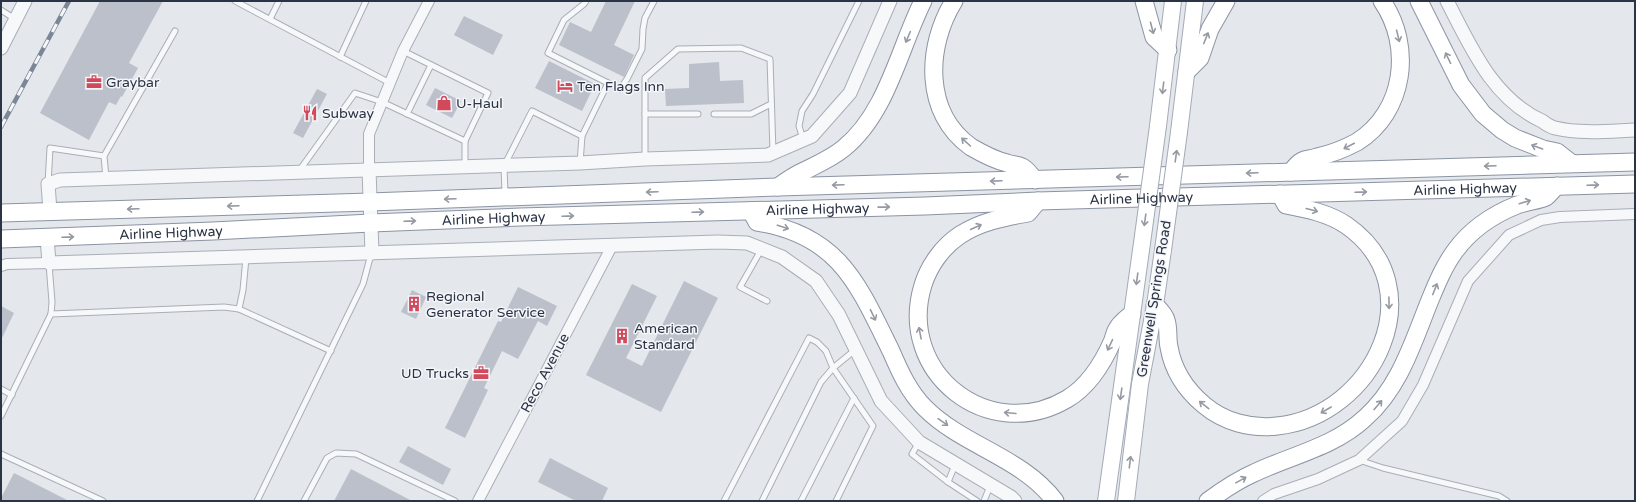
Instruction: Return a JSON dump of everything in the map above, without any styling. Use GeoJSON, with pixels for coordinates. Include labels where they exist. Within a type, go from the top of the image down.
{"type":"FeatureCollection","features":[{"type":"Feature","properties":{"kind":"highway"},"geometry":{"type":"LineString","coordinates":[[778,187],[802,171],[833,157],[864,128],[878,106],[923,1]]}},
{"type":"Feature","properties":{"kind":"highway"},"geometry":{"type":"LineString","coordinates":[[954,1],[946,14],[941,28],[934,57],[935,89],[942,112],[960,137],[970,146],[991,158],[1022,167],[1035,180]]}},
{"type":"Feature","properties":{"kind":"highway"},"geometry":{"type":"LineString","coordinates":[[1144,1],[1154,37],[1168,50]]}},
{"type":"Feature","properties":{"kind":"highway"},"geometry":{"type":"LineString","coordinates":[[1187,71],[1200,58],[1212,24],[1226,1]]}},
{"type":"Feature","properties":{"kind":"highway"},"geometry":{"type":"LineString","coordinates":[[1291,172],[1301,161],[1332,153],[1356,142],[1376,126],[1390,106],[1399,79],[1401,51],[1393,21],[1382,1]]}},
{"type":"Feature","properties":{"kind":"highway"},"geometry":{"type":"LineString","coordinates":[[1419,1],[1461,85],[1483,114],[1502,130],[1515,138],[1534,146],[1557,152],[1571,163]]}},
{"type":"Feature","properties":{"kind":"highway","name":"Airline Highway"},"geometry":{"type":"LineString","coordinates":[[1,239],[226,231],[505,197],[778,187],[1635,162]]}},
{"type":"Feature","properties":{"kind":"highway","name":"Airline Highway"},"geometry":{"type":"LineString","coordinates":[[1,213],[50,211],[371,213],[751,210],[1635,184]]}},
{"type":"Feature","properties":{"kind":"highway"},"geometry":{"type":"LineString","coordinates":[[1208,501],[1231,485],[1255,472],[1333,441],[1365,418],[1394,384],[1404,364],[1440,277],[1449,259],[1461,243],[1488,219],[1519,204],[1546,197],[1557,186]]}},
{"type":"Feature","properties":{"kind":"highway"},"geometry":{"type":"LineString","coordinates":[[1156,305],[1166,319],[1169,346],[1175,367],[1180,377],[1205,407],[1236,423],[1253,426],[1285,425],[1299,422],[1325,411],[1355,388],[1371,367],[1385,335],[1388,322],[1389,299],[1384,274],[1379,262],[1366,243],[1346,224],[1320,213],[1286,205],[1280,194]]}},
{"type":"Feature","properties":{"kind":"highway"},"geometry":{"type":"LineString","coordinates":[[1038,201],[1028,213],[1003,217],[984,223],[959,236],[946,246],[930,268],[921,291],[918,319],[920,334],[925,350],[931,364],[939,376],[958,394],[981,407],[1000,412],[1018,414],[1046,409],[1069,398],[1088,381],[1101,364],[1117,327],[1132,314]]}},
{"type":"Feature","properties":{"kind":"highway"},"geometry":{"type":"LineString","coordinates":[[751,210],[757,222],[787,228],[830,253],[852,276],[865,298],[901,374],[918,401],[943,423],[1035,480],[1055,501]]}},
{"type":"Feature","properties":{"kind":"main road","name":"Greenwell Springs Road"},"geometry":{"type":"LineString","coordinates":[[1106,501],[1158,126],[1173,1]]}},
{"type":"Feature","properties":{"kind":"main road","name":"Greenwell Springs Road"},"geometry":{"type":"LineString","coordinates":[[1126,501],[1140,384],[1156,305],[1195,1]]}},
{"type":"Feature","properties":{"kind":"street"},"geometry":{"type":"LineString","coordinates":[[1,48],[25,1]]}},
{"type":"Feature","properties":{"kind":"street"},"geometry":{"type":"LineString","coordinates":[[372,253],[368,170],[369,134],[403,51],[428,1]]}},
{"type":"Feature","properties":{"kind":"street"},"geometry":{"type":"LineString","coordinates":[[50,211],[48,184],[60,180],[504,166],[768,155],[812,136],[850,93],[890,1]]}},
{"type":"Feature","properties":{"kind":"street"},"geometry":{"type":"LineString","coordinates":[[1447,1],[1484,70],[1506,97],[1529,116],[1555,128],[1585,131],[1635,130]]}},
{"type":"Feature","properties":{"kind":"street"},"geometry":{"type":"LineString","coordinates":[[1263,501],[1274,494],[1318,479],[1359,460],[1402,421],[1423,385],[1468,281],[1509,236],[1541,220],[1560,217],[1635,214]]}},
{"type":"Feature","properties":{"kind":"street"},"geometry":{"type":"LineString","coordinates":[[1,266],[7,264],[49,263],[47,237]]}},
{"type":"Feature","properties":{"kind":"street","name":"Airline Highway"},"geometry":{"type":"LineString","coordinates":[[49,263],[725,242],[747,243],[782,257],[816,281],[839,315],[881,401],[919,442],[1015,501]]}},
{"type":"Feature","properties":{"kind":"street","name":"Reco Avenue"},"geometry":{"type":"LineString","coordinates":[[478,501],[612,246]]}},
{"type":"Feature","properties":{"kind":"lane"},"geometry":{"type":"LineString","coordinates":[[235,1],[390,83]]}},
{"type":"Feature","properties":{"kind":"lane"},"geometry":{"type":"LineString","coordinates":[[270,19],[279,1]]}},
{"type":"Feature","properties":{"kind":"lane"},"geometry":{"type":"LineString","coordinates":[[340,57],[366,1]]}},
{"type":"Feature","properties":{"kind":"lane"},"geometry":{"type":"LineString","coordinates":[[586,1],[564,20],[548,53],[620,89],[627,79],[642,49],[645,18],[654,1]]}},
{"type":"Feature","properties":{"kind":"lane"},"geometry":{"type":"LineString","coordinates":[[803,140],[799,126],[802,111],[813,94],[860,1]]}},
{"type":"Feature","properties":{"kind":"lane"},"geometry":{"type":"LineString","coordinates":[[1,10],[16,19]]}},
{"type":"Feature","properties":{"kind":"lane"},"geometry":{"type":"LineString","coordinates":[[106,179],[104,156],[175,31]]}},
{"type":"Feature","properties":{"kind":"lane"},"geometry":{"type":"LineString","coordinates":[[645,159],[645,78],[678,49],[741,48],[770,59],[773,153]]}},
{"type":"Feature","properties":{"kind":"lane"},"geometry":{"type":"LineString","coordinates":[[403,51],[488,93],[464,141],[465,167]]}},
{"type":"Feature","properties":{"kind":"lane"},"geometry":{"type":"LineString","coordinates":[[407,114],[431,65]]}},
{"type":"Feature","properties":{"kind":"lane"},"geometry":{"type":"LineString","coordinates":[[580,163],[582,136],[608,83]]}},
{"type":"Feature","properties":{"kind":"lane"},"geometry":{"type":"LineString","coordinates":[[299,172],[355,93],[382,102],[464,141]]}},
{"type":"Feature","properties":{"kind":"lane"},"geometry":{"type":"LineString","coordinates":[[714,114],[751,114],[771,104]]}},
{"type":"Feature","properties":{"kind":"lane"},"geometry":{"type":"LineString","coordinates":[[505,197],[504,166],[532,111],[582,136]]}},
{"type":"Feature","properties":{"kind":"lane"},"geometry":{"type":"LineString","coordinates":[[645,114],[698,114]]}},
{"type":"Feature","properties":{"kind":"lane"},"geometry":{"type":"LineString","coordinates":[[48,184],[50,148],[104,156]]}},
{"type":"Feature","properties":{"kind":"lane"},"geometry":{"type":"LineString","coordinates":[[761,249],[740,287],[767,301]]}},
{"type":"Feature","properties":{"kind":"lane"},"geometry":{"type":"LineString","coordinates":[[257,501],[363,284],[372,253]]}},
{"type":"Feature","properties":{"kind":"lane"},"geometry":{"type":"LineString","coordinates":[[239,308],[243,290],[246,257]]}},
{"type":"Feature","properties":{"kind":"lane"},"geometry":{"type":"LineString","coordinates":[[1,416],[51,314],[52,302],[49,263]]}},
{"type":"Feature","properties":{"kind":"lane"},"geometry":{"type":"LineString","coordinates":[[51,314],[224,307],[239,308],[330,351]]}},
{"type":"Feature","properties":{"kind":"lane"},"geometry":{"type":"LineString","coordinates":[[724,501],[809,338],[817,342],[826,351],[833,368],[873,426],[836,501]]}},
{"type":"Feature","properties":{"kind":"lane"},"geometry":{"type":"LineString","coordinates":[[762,501],[821,382],[833,368],[856,349]]}},
{"type":"Feature","properties":{"kind":"lane"},"geometry":{"type":"LineString","coordinates":[[1,390],[12,395]]}},
{"type":"Feature","properties":{"kind":"lane"},"geometry":{"type":"LineString","coordinates":[[801,501],[854,398]]}},
{"type":"Feature","properties":{"kind":"lane"},"geometry":{"type":"LineString","coordinates":[[919,442],[912,454],[948,482],[977,501]]}},
{"type":"Feature","properties":{"kind":"lane"},"geometry":{"type":"LineString","coordinates":[[304,501],[328,458],[336,453],[356,454],[455,501]]}},
{"type":"Feature","properties":{"kind":"lane"},"geometry":{"type":"LineString","coordinates":[[1,454],[103,501]]}},
{"type":"Feature","properties":{"kind":"lane"},"geometry":{"type":"LineString","coordinates":[[1359,460],[1383,468],[1499,496],[1507,501]]}},
{"type":"Feature","properties":{"kind":"lane"},"geometry":{"type":"LineString","coordinates":[[948,482],[956,464]]}},
{"type":"Feature","properties":{"kind":"lane"},"geometry":{"type":"LineString","coordinates":[[984,501],[990,485]]}},
{"type":"Feature","properties":{"kind":"building","name":"Graybar"},"geometry":{"type":"Polygon","coordinates":[[[100,1],[163,1],[129,63],[138,68],[116,105],[109,102],[89,140],[40,113],[100,1]]]}},
{"type":"Feature","properties":{"kind":"building"},"geometry":{"type":"Polygon","coordinates":[[[606,1],[635,1],[614,45],[634,55],[624,77],[559,45],[570,22],[591,32],[606,1]]]}},
{"type":"Feature","properties":{"kind":"building"},"geometry":{"type":"Polygon","coordinates":[[[464,16],[503,35],[493,55],[454,35],[464,16]]]}},
{"type":"Feature","properties":{"kind":"building","name":"Ten Flags Inn"},"geometry":{"type":"Polygon","coordinates":[[[549,61],[595,84],[582,111],[535,88],[549,61]]]}},
{"type":"Feature","properties":{"kind":"building"},"geometry":{"type":"Polygon","coordinates":[[[719,62],[720,81],[743,80],[744,103],[666,106],[665,89],[689,88],[689,64],[719,62]]]}},
{"type":"Feature","properties":{"kind":"building","name":"U-Haul"},"geometry":{"type":"Polygon","coordinates":[[[435,88],[461,101],[452,118],[426,105],[435,88]]]}},
{"type":"Feature","properties":{"kind":"building","name":"Subway"},"geometry":{"type":"Polygon","coordinates":[[[317,89],[327,94],[303,138],[293,133],[317,89]]]}},
{"type":"Feature","properties":{"kind":"building"},"geometry":{"type":"Polygon","coordinates":[[[684,281],[718,298],[661,412],[586,375],[632,284],[657,296],[626,358],[642,366],[684,281]]]}},
{"type":"Feature","properties":{"kind":"building","name":"UD Trucks"},"geometry":{"type":"Polygon","coordinates":[[[518,287],[557,306],[547,326],[538,321],[518,359],[502,351],[484,388],[488,390],[465,438],[445,428],[498,321],[501,322],[518,287]]]}},
{"type":"Feature","properties":{"kind":"building","name":"Regional Generator Service"},"geometry":{"type":"Polygon","coordinates":[[[412,290],[426,297],[416,319],[401,312],[412,290]]]}},
{"type":"Feature","properties":{"kind":"building"},"geometry":{"type":"Polygon","coordinates":[[[1,306],[14,313],[1,340],[1,306]]]}},
{"type":"Feature","properties":{"kind":"building"},"geometry":{"type":"Polygon","coordinates":[[[408,446],[451,469],[443,485],[399,462],[408,446]]]}},
{"type":"Feature","properties":{"kind":"building"},"geometry":{"type":"Polygon","coordinates":[[[550,458],[608,488],[602,501],[576,501],[538,482],[550,458]]]}},
{"type":"Feature","properties":{"kind":"building"},"geometry":{"type":"Polygon","coordinates":[[[351,469],[412,501],[334,501],[351,469]]]}},
{"type":"Feature","properties":{"kind":"building"},"geometry":{"type":"Polygon","coordinates":[[[14,473],[69,501],[1,501],[1,498],[14,473]]]}},
{"type":"Feature","properties":{"kind":"railway"},"geometry":{"type":"LineString","coordinates":[[1,127],[69,1]]}},
{"type":"Feature","properties":{"kind":"place","name":"Graybar"},"geometry":{"type":"Point","coordinates":[94,82]}},
{"type":"Feature","properties":{"kind":"place","name":"Ten Flags Inn"},"geometry":{"type":"Point","coordinates":[565,86]}},
{"type":"Feature","properties":{"kind":"place","name":"U-Haul"},"geometry":{"type":"Point","coordinates":[444,103]}},
{"type":"Feature","properties":{"kind":"place","name":"Subway"},"geometry":{"type":"Point","coordinates":[310,113]}},
{"type":"Feature","properties":{"kind":"place","name":"Regional Generator Service"},"geometry":{"type":"Point","coordinates":[414,304]}},
{"type":"Feature","properties":{"kind":"place","name":"American Standard"},"geometry":{"type":"Point","coordinates":[622,336]}},
{"type":"Feature","properties":{"kind":"place","name":"UD Trucks"},"geometry":{"type":"Point","coordinates":[481,373]}}]}
